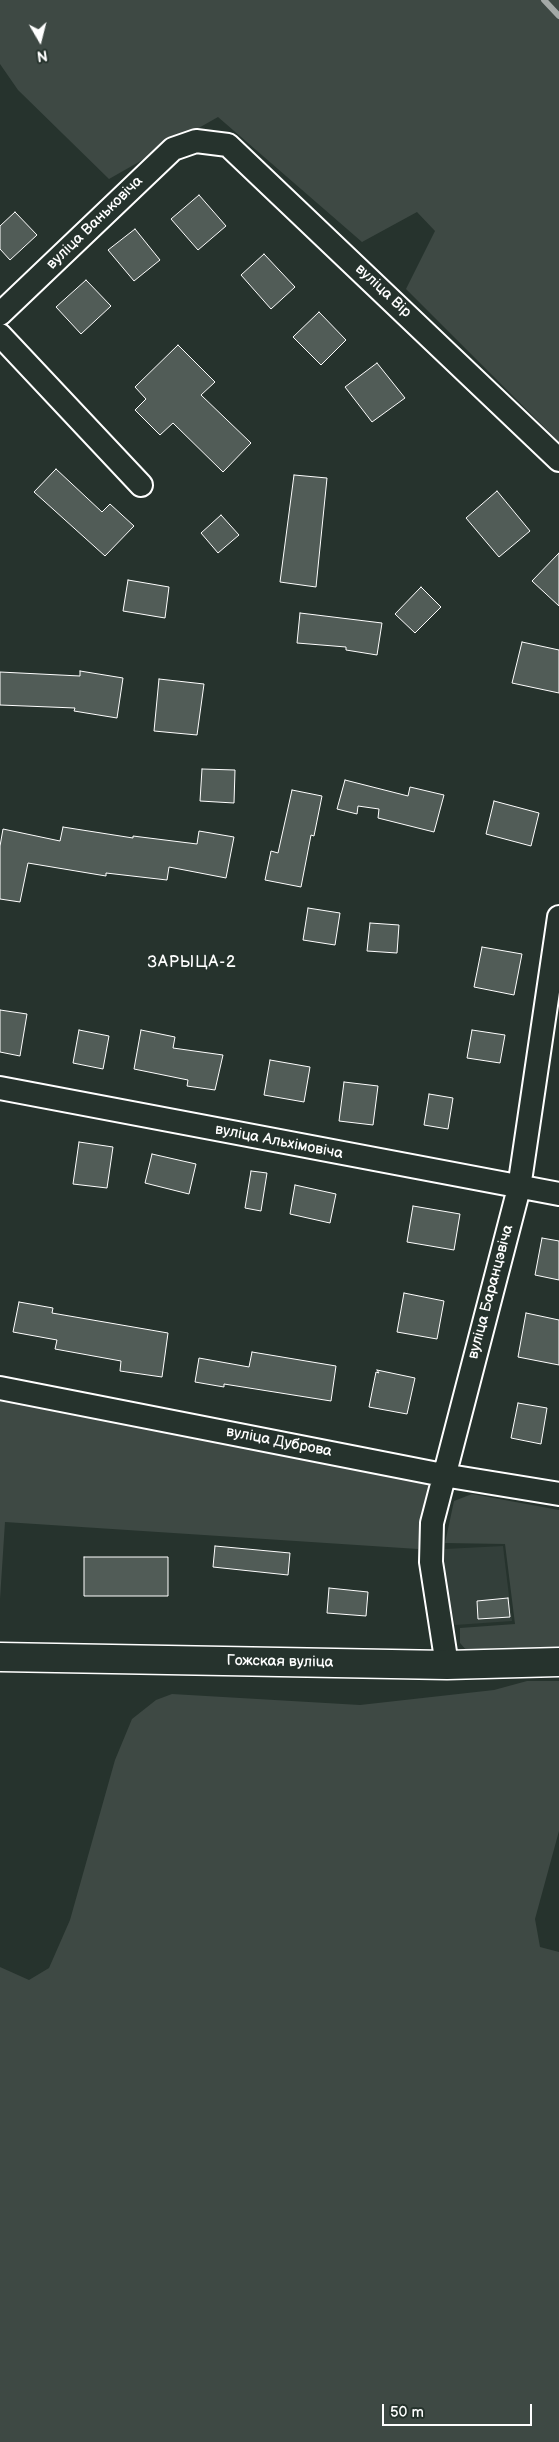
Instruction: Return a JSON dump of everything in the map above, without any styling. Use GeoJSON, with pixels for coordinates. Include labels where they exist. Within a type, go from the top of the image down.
{"type":"FeatureCollection","features":[{"type":"Feature","properties":{"kind":"street","name":"вуліца Ваньковіча"},"geometry":{"type":"LineString","coordinates":[[0,314],[173,149],[196,141]]}},
{"type":"Feature","properties":{"kind":"street","name":"вуліца Вір"},"geometry":{"type":"LineString","coordinates":[[196,141],[228,145],[559,460]]}},
{"type":"Feature","properties":{"kind":"street"},"geometry":{"type":"LineString","coordinates":[[0,335],[141,485]]}},
{"type":"Feature","properties":{"kind":"street","name":"вуліца Баранцэвіча"},"geometry":{"type":"LineString","coordinates":[[447,1665],[431,1562],[432,1523],[519,1188],[559,918]]}},
{"type":"Feature","properties":{"kind":"street","name":"вуліца Альхімовіча"},"geometry":{"type":"LineString","coordinates":[[0,1088],[519,1188],[559,1194]]}},
{"type":"Feature","properties":{"kind":"street","name":"вуліца Дуброва"},"geometry":{"type":"LineString","coordinates":[[0,1388],[443,1475],[559,1494]]}},
{"type":"Feature","properties":{"kind":"street","name":"Гожская вуліца"},"geometry":{"type":"LineString","coordinates":[[0,1657],[447,1665],[559,1662]]}},
{"type":"Feature","properties":{"kind":"shaded area"},"geometry":{"type":"Polygon","coordinates":[[[0,0],[559,0],[559,442],[406,289],[435,231],[417,212],[362,242],[218,117],[109,179],[18,90],[0,64],[0,0]]]}},
{"type":"Feature","properties":{"kind":"shaded area"},"geometry":{"type":"Polygon","coordinates":[[[0,1399],[429,1481],[418,1549],[5,1522],[0,1599],[0,1399]]]}},
{"type":"Feature","properties":{"kind":"shaded area"},"geometry":{"type":"Polygon","coordinates":[[[472,1494],[559,1510],[559,1648],[468,1652],[460,1643],[460,1628],[515,1624],[505,1544],[445,1543],[454,1501],[472,1494]]]}},
{"type":"Feature","properties":{"kind":"shaded area"},"geometry":{"type":"Polygon","coordinates":[[[503,1546],[512,1621],[455,1625],[444,1576],[445,1549],[503,1546]]]}},
{"type":"Feature","properties":{"kind":"shaded area"},"geometry":{"type":"Polygon","coordinates":[[[527,1681],[559,1681],[559,1831],[535,1919],[540,1947],[559,1952],[559,2442],[0,2442],[0,1967],[29,1980],[49,1968],[70,1920],[115,1760],[132,1719],[156,1700],[172,1694],[360,1705],[494,1690],[527,1681]]]}},
{"type":"Feature","properties":{"kind":"building"},"geometry":{"type":"Polygon","coordinates":[[[199,195],[226,226],[198,250],[171,219],[199,195]]]}},
{"type":"Feature","properties":{"kind":"building"},"geometry":{"type":"Polygon","coordinates":[[[15,212],[37,235],[10,260],[0,249],[0,226],[15,212]]]}},
{"type":"Feature","properties":{"kind":"building"},"geometry":{"type":"Polygon","coordinates":[[[135,229],[160,260],[134,281],[108,250],[135,229]]]}},
{"type":"Feature","properties":{"kind":"building"},"geometry":{"type":"Polygon","coordinates":[[[264,254],[295,287],[271,309],[241,275],[264,254]]]}},
{"type":"Feature","properties":{"kind":"building"},"geometry":{"type":"Polygon","coordinates":[[[86,280],[111,306],[81,334],[56,307],[86,280]]]}},
{"type":"Feature","properties":{"kind":"building"},"geometry":{"type":"Polygon","coordinates":[[[319,312],[346,340],[321,365],[293,337],[319,312]]]}},
{"type":"Feature","properties":{"kind":"building"},"geometry":{"type":"Polygon","coordinates":[[[178,345],[215,382],[201,395],[251,443],[223,472],[173,423],[160,435],[135,410],[146,399],[135,387],[178,345]]]}},
{"type":"Feature","properties":{"kind":"building"},"geometry":{"type":"Polygon","coordinates":[[[377,363],[405,398],[372,422],[345,387],[377,363]]]}},
{"type":"Feature","properties":{"kind":"building"},"geometry":{"type":"Polygon","coordinates":[[[56,469],[102,512],[110,504],[134,526],[105,556],[34,492],[56,469]]]}},
{"type":"Feature","properties":{"kind":"building"},"geometry":{"type":"Polygon","coordinates":[[[294,475],[327,478],[316,587],[280,582],[294,475]]]}},
{"type":"Feature","properties":{"kind":"building"},"geometry":{"type":"Polygon","coordinates":[[[497,491],[530,531],[499,557],[466,518],[497,491]]]}},
{"type":"Feature","properties":{"kind":"building"},"geometry":{"type":"Polygon","coordinates":[[[221,515],[239,535],[218,553],[201,533],[221,515]]]}},
{"type":"Feature","properties":{"kind":"building"},"geometry":{"type":"Polygon","coordinates":[[[559,553],[559,606],[532,581],[559,553]]]}},
{"type":"Feature","properties":{"kind":"building"},"geometry":{"type":"Polygon","coordinates":[[[128,580],[169,587],[165,618],[123,611],[128,580]]]}},
{"type":"Feature","properties":{"kind":"building"},"geometry":{"type":"Polygon","coordinates":[[[421,587],[441,607],[415,633],[395,614],[421,587]]]}},
{"type":"Feature","properties":{"kind":"building"},"geometry":{"type":"Polygon","coordinates":[[[300,613],[382,623],[377,655],[346,650],[346,647],[297,643],[300,613]]]}},
{"type":"Feature","properties":{"kind":"building"},"geometry":{"type":"Polygon","coordinates":[[[522,642],[559,650],[559,693],[512,683],[522,642]]]}},
{"type":"Feature","properties":{"kind":"building"},"geometry":{"type":"Polygon","coordinates":[[[80,671],[123,678],[117,718],[74,711],[75,708],[0,705],[0,672],[80,676],[80,671]]]}},
{"type":"Feature","properties":{"kind":"building"},"geometry":{"type":"Polygon","coordinates":[[[159,679],[204,684],[197,735],[154,731],[159,679]]]}},
{"type":"Feature","properties":{"kind":"building"},"geometry":{"type":"Polygon","coordinates":[[[202,769],[235,770],[234,803],[200,801],[202,769]]]}},
{"type":"Feature","properties":{"kind":"building"},"geometry":{"type":"Polygon","coordinates":[[[345,780],[408,796],[410,787],[444,795],[434,832],[378,818],[379,809],[358,806],[357,814],[337,809],[345,780]]]}},
{"type":"Feature","properties":{"kind":"building"},"geometry":{"type":"Polygon","coordinates":[[[292,790],[322,796],[314,836],[311,835],[301,887],[265,880],[271,851],[278,853],[292,790]]]}},
{"type":"Feature","properties":{"kind":"building"},"geometry":{"type":"Polygon","coordinates":[[[494,801],[539,813],[531,846],[486,834],[494,801]]]}},
{"type":"Feature","properties":{"kind":"building"},"geometry":{"type":"Polygon","coordinates":[[[63,827],[133,838],[133,836],[197,844],[199,831],[234,837],[226,878],[169,867],[167,880],[106,873],[106,876],[28,863],[20,902],[0,899],[0,846],[3,829],[60,841],[63,827]]]}},
{"type":"Feature","properties":{"kind":"building"},"geometry":{"type":"Polygon","coordinates":[[[308,908],[340,913],[335,945],[303,940],[308,908]]]}},
{"type":"Feature","properties":{"kind":"building"},"geometry":{"type":"Polygon","coordinates":[[[370,923],[399,925],[397,953],[367,951],[370,923]]]}},
{"type":"Feature","properties":{"kind":"building"},"geometry":{"type":"Polygon","coordinates":[[[482,947],[522,954],[514,995],[474,987],[482,947]]]}},
{"type":"Feature","properties":{"kind":"building"},"geometry":{"type":"Polygon","coordinates":[[[0,1010],[27,1014],[20,1056],[0,1052],[0,1010]]]}},
{"type":"Feature","properties":{"kind":"building"},"geometry":{"type":"Polygon","coordinates":[[[79,1030],[109,1036],[103,1069],[73,1063],[79,1030]]]}},
{"type":"Feature","properties":{"kind":"building"},"geometry":{"type":"Polygon","coordinates":[[[141,1030],[175,1037],[173,1048],[223,1055],[215,1090],[187,1086],[188,1080],[134,1069],[141,1030]]]}},
{"type":"Feature","properties":{"kind":"building"},"geometry":{"type":"Polygon","coordinates":[[[472,1030],[505,1035],[500,1063],[467,1058],[472,1030]]]}},
{"type":"Feature","properties":{"kind":"building"},"geometry":{"type":"Polygon","coordinates":[[[270,1060],[310,1067],[304,1102],[264,1095],[270,1060]]]}},
{"type":"Feature","properties":{"kind":"building"},"geometry":{"type":"Polygon","coordinates":[[[344,1082],[378,1086],[373,1125],[339,1121],[344,1082]]]}},
{"type":"Feature","properties":{"kind":"building"},"geometry":{"type":"Polygon","coordinates":[[[429,1094],[453,1098],[448,1129],[424,1125],[429,1094]]]}},
{"type":"Feature","properties":{"kind":"building"},"geometry":{"type":"Polygon","coordinates":[[[79,1142],[113,1147],[107,1188],[73,1184],[79,1142]]]}},
{"type":"Feature","properties":{"kind":"building"},"geometry":{"type":"Polygon","coordinates":[[[152,1154],[196,1164],[189,1194],[145,1183],[152,1154]]]}},
{"type":"Feature","properties":{"kind":"building"},"geometry":{"type":"Polygon","coordinates":[[[251,1171],[267,1173],[261,1211],[245,1208],[251,1171]]]}},
{"type":"Feature","properties":{"kind":"building"},"geometry":{"type":"Polygon","coordinates":[[[295,1185],[336,1194],[330,1223],[290,1214],[295,1185]]]}},
{"type":"Feature","properties":{"kind":"building"},"geometry":{"type":"Polygon","coordinates":[[[413,1206],[460,1214],[454,1250],[407,1242],[413,1206]]]}},
{"type":"Feature","properties":{"kind":"building"},"geometry":{"type":"Polygon","coordinates":[[[542,1238],[559,1241],[559,1280],[535,1275],[542,1238]]]}},
{"type":"Feature","properties":{"kind":"building"},"geometry":{"type":"Polygon","coordinates":[[[404,1293],[444,1301],[437,1339],[397,1332],[404,1293]]]}},
{"type":"Feature","properties":{"kind":"building"},"geometry":{"type":"Polygon","coordinates":[[[19,1302],[53,1308],[52,1313],[168,1333],[162,1377],[120,1371],[121,1361],[55,1349],[57,1340],[13,1332],[19,1302]]]}},
{"type":"Feature","properties":{"kind":"building"},"geometry":{"type":"Polygon","coordinates":[[[526,1313],[559,1320],[559,1365],[518,1357],[526,1313]]]}},
{"type":"Feature","properties":{"kind":"building"},"geometry":{"type":"Polygon","coordinates":[[[252,1352],[336,1366],[331,1401],[224,1384],[224,1387],[195,1382],[199,1358],[249,1367],[252,1352]]]}},
{"type":"Feature","properties":{"kind":"building"},"geometry":{"type":"Polygon","coordinates":[[[377,1370],[415,1378],[407,1414],[369,1407],[376,1372],[379,1373],[377,1370]]]}},
{"type":"Feature","properties":{"kind":"building"},"geometry":{"type":"Polygon","coordinates":[[[518,1403],[547,1408],[541,1444],[511,1438],[518,1403]]]}},
{"type":"Feature","properties":{"kind":"building"},"geometry":{"type":"Polygon","coordinates":[[[215,1546],[290,1553],[288,1575],[213,1567],[215,1546]]]}},
{"type":"Feature","properties":{"kind":"building"},"geometry":{"type":"Polygon","coordinates":[[[84,1557],[168,1557],[168,1596],[84,1596],[84,1557]]]}},
{"type":"Feature","properties":{"kind":"building"},"geometry":{"type":"Polygon","coordinates":[[[329,1588],[368,1592],[366,1616],[327,1613],[329,1588]]]}},
{"type":"Feature","properties":{"kind":"building"},"geometry":{"type":"Polygon","coordinates":[[[508,1598],[510,1617],[478,1619],[477,1601],[508,1598]]]}},
{"type":"Feature","properties":{"kind":"waterway"},"geometry":{"type":"LineString","coordinates":[[544,0],[559,16]]}},
{"type":"Feature","properties":{"kind":"district","name":"ЗАРЫЦА-2"},"geometry":{"type":"Point","coordinates":[192,963]}}]}
